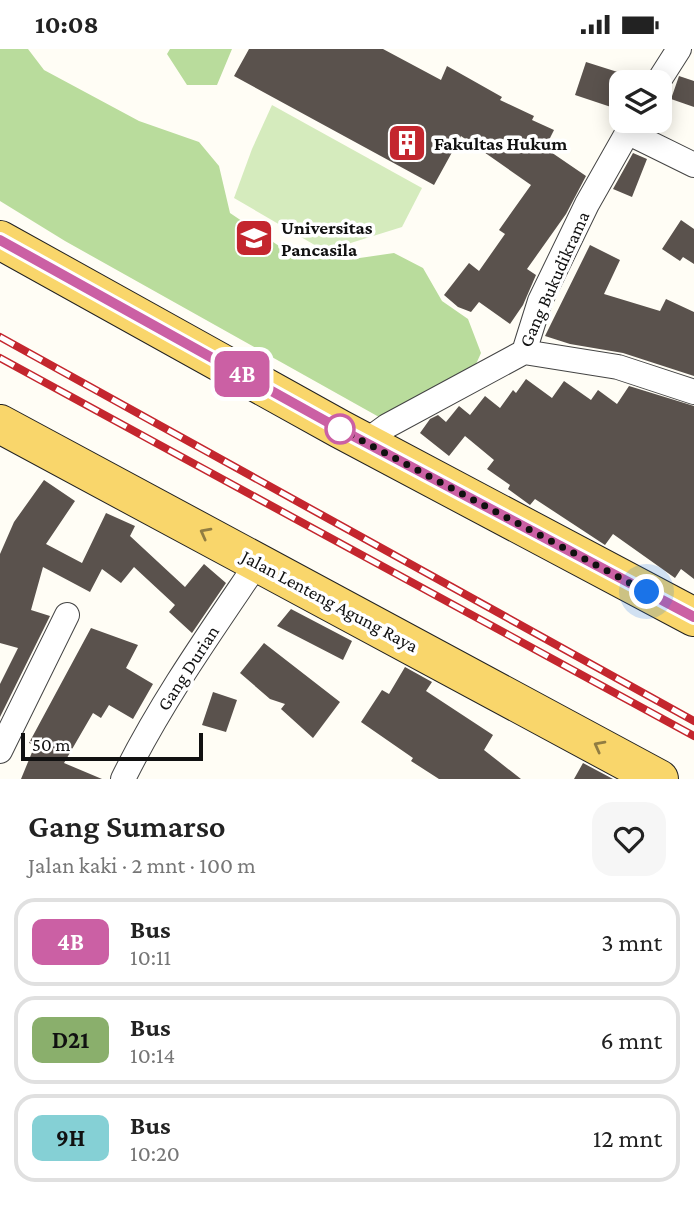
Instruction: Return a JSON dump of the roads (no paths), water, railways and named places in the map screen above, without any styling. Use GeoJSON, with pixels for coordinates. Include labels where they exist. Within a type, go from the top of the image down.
{"type":"FeatureCollection","features":[{"type":"Feature","properties":{"kind":"main road"},"geometry":{"type":"LineString","coordinates":[[0,240],[365,442],[694,617]]}},
{"type":"Feature","properties":{"kind":"main road","name":"Jalan Lenteng Agung Raya"},"geometry":{"type":"LineString","coordinates":[[0,424],[659,779]]}},
{"type":"Feature","properties":{"kind":"street"},"geometry":{"type":"LineString","coordinates":[[664,70],[675,50]]}},
{"type":"Feature","properties":{"kind":"street","name":"Gang Bukudikrama"},"geometry":{"type":"LineString","coordinates":[[365,442],[387,426],[524,352],[540,301],[587,204],[626,133]]}},
{"type":"Feature","properties":{"kind":"street"},"geometry":{"type":"LineString","coordinates":[[641,133],[677,157]]}},
{"type":"Feature","properties":{"kind":"street"},"geometry":{"type":"LineString","coordinates":[[524,352],[618,367],[694,391]]}},
{"type":"Feature","properties":{"kind":"street","name":"Gang Durian"},"geometry":{"type":"LineString","coordinates":[[123,779],[142,740],[177,681],[258,562]]}},
{"type":"Feature","properties":{"kind":"street"},"geometry":{"type":"LineString","coordinates":[[0,751],[67,615]]}},
{"type":"Feature","properties":{"kind":"railway"},"geometry":{"type":"LineString","coordinates":[[0,337],[694,721]]}},
{"type":"Feature","properties":{"kind":"railway"},"geometry":{"type":"LineString","coordinates":[[0,358],[694,736]]}},
{"type":"Feature","properties":{"kind":"place","name":"Fakultas Hukum"},"geometry":{"type":"Point","coordinates":[407,143]}},
{"type":"Feature","properties":{"kind":"place","name":"Universitas Pancasila"},"geometry":{"type":"Point","coordinates":[254,238]}}]}
